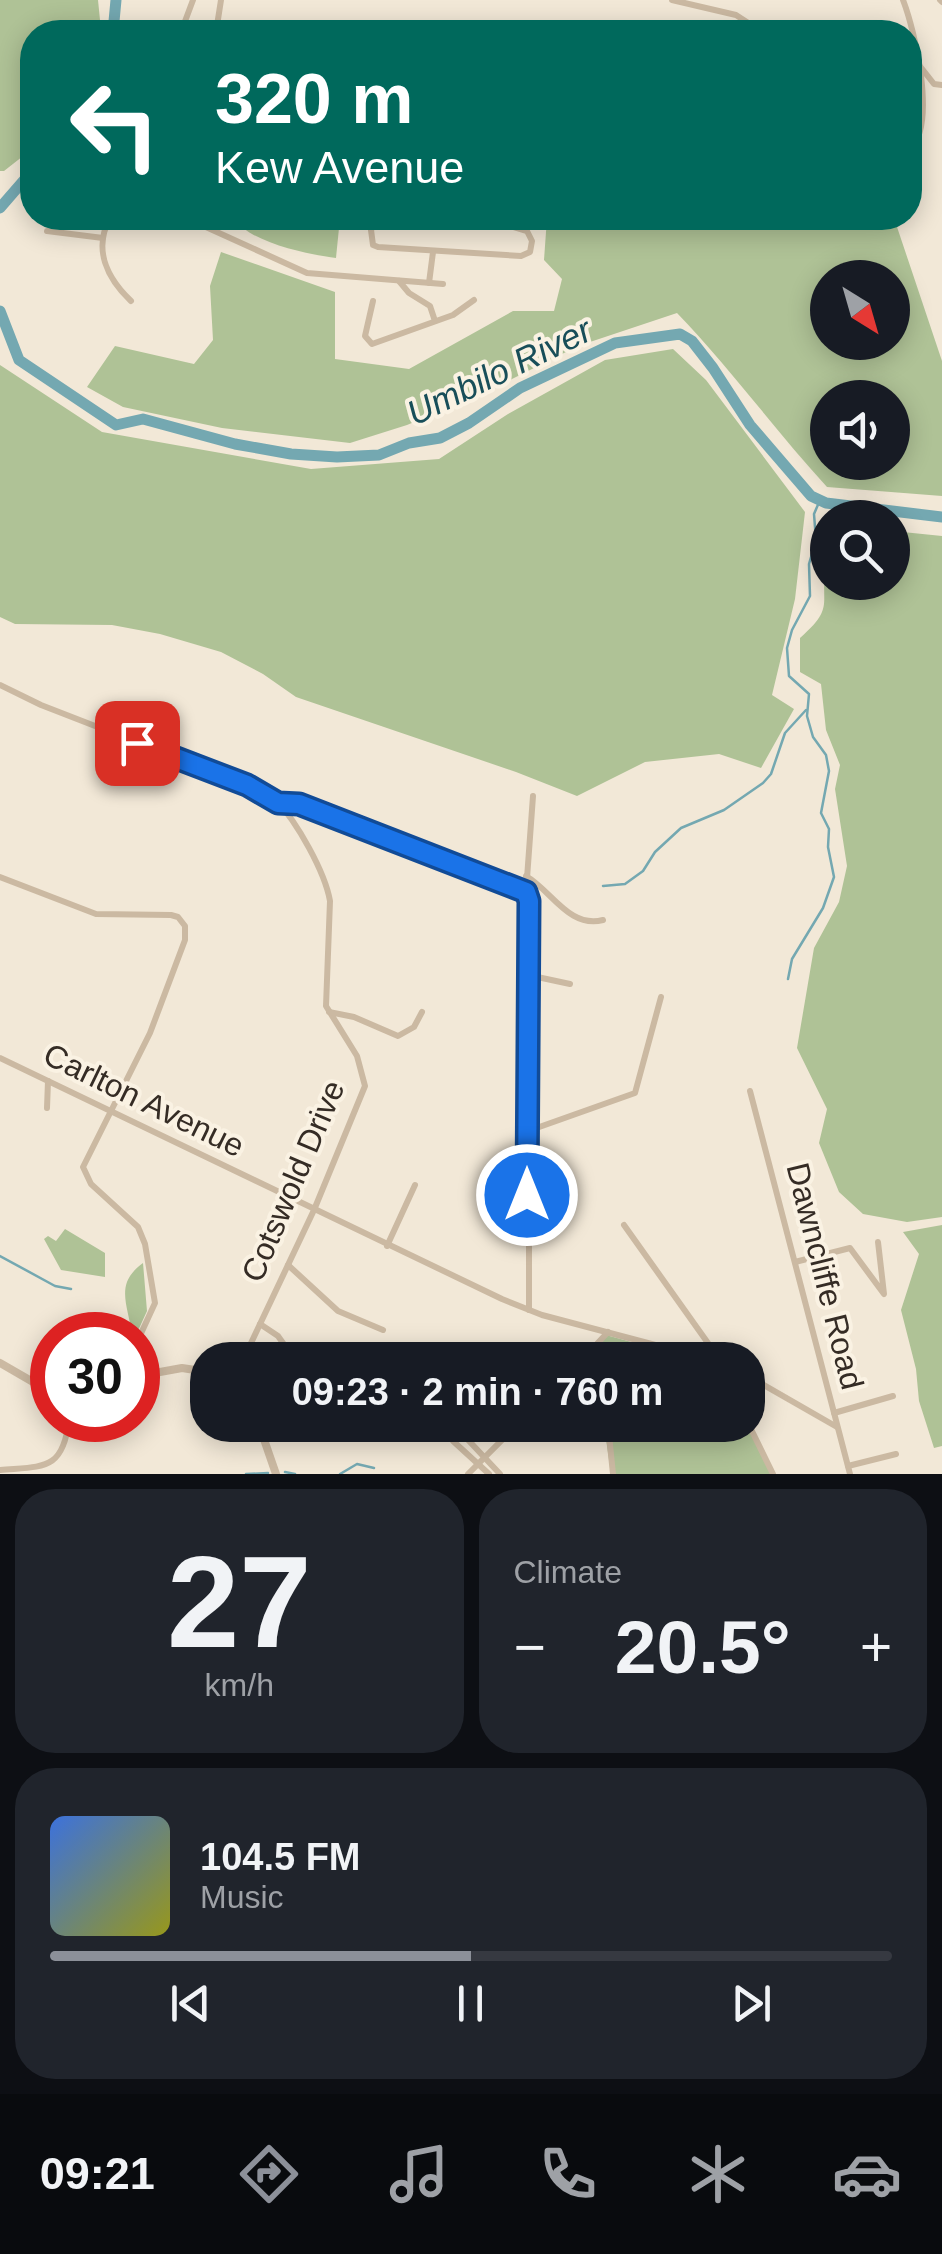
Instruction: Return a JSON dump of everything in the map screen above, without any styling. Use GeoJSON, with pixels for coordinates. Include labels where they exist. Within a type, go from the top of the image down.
{"type":"FeatureCollection","features":[{"type":"Feature","properties":{"kind":"street"},"geometry":{"type":"LineString","coordinates":[[672,0],[744,20]]}},
{"type":"Feature","properties":{"kind":"street"},"geometry":{"type":"LineString","coordinates":[[922,69],[934,84],[942,85]]}},
{"type":"Feature","properties":{"kind":"street"},"geometry":{"type":"LineString","coordinates":[[46,230],[103,238]]}},
{"type":"Feature","properties":{"kind":"street"},"geometry":{"type":"LineString","coordinates":[[106,230],[102,256],[109,276],[130,301]]}},
{"type":"Feature","properties":{"kind":"street"},"geometry":{"type":"LineString","coordinates":[[212,230],[307,273],[443,284]]}},
{"type":"Feature","properties":{"kind":"street"},"geometry":{"type":"LineString","coordinates":[[371,230],[373,245],[521,256],[530,252],[532,241],[524,230]]}},
{"type":"Feature","properties":{"kind":"street"},"geometry":{"type":"LineString","coordinates":[[429,283],[433,252]]}},
{"type":"Feature","properties":{"kind":"street"},"geometry":{"type":"LineString","coordinates":[[400,280],[409,292],[430,306],[434,321]]}},
{"type":"Feature","properties":{"kind":"street"},"geometry":{"type":"LineString","coordinates":[[374,301],[365,336],[372,344],[460,312],[474,300]]}},
{"type":"Feature","properties":{"kind":"street"},"geometry":{"type":"LineString","coordinates":[[0,685],[41,705],[247,785],[278,803],[328,884],[324,992],[328,1012],[354,1017],[398,1036],[414,1027],[422,1012]]}},
{"type":"Feature","properties":{"kind":"street"},"geometry":{"type":"LineString","coordinates":[[530,1310],[526,876],[533,796]]}},
{"type":"Feature","properties":{"kind":"street"},"geometry":{"type":"LineString","coordinates":[[278,803],[299,804],[526,892]]}},
{"type":"Feature","properties":{"kind":"street"},"geometry":{"type":"LineString","coordinates":[[526,876],[574,916],[592,922],[603,920]]}},
{"type":"Feature","properties":{"kind":"street"},"geometry":{"type":"LineString","coordinates":[[0,877],[96,914],[171,915],[185,926],[185,940],[150,1033],[83,1167],[91,1184],[138,1227],[156,1303],[152,1312]]}},
{"type":"Feature","properties":{"kind":"street"},"geometry":{"type":"LineString","coordinates":[[528,975],[570,984]]}},
{"type":"Feature","properties":{"kind":"street"},"geometry":{"type":"LineString","coordinates":[[528,1132],[635,1093],[661,997]]}},
{"type":"Feature","properties":{"kind":"street","name":"Cotswold Drive"},"geometry":{"type":"LineString","coordinates":[[251,1342],[314,1210],[365,1086],[356,1056],[328,1012]]}},
{"type":"Feature","properties":{"kind":"street","name":"Carlton Avenue"},"geometry":{"type":"LineString","coordinates":[[0,1058],[387,1246],[530,1310],[645,1342]]}},
{"type":"Feature","properties":{"kind":"street"},"geometry":{"type":"LineString","coordinates":[[47,1108],[48,1081]]}},
{"type":"Feature","properties":{"kind":"street","name":"Dawncliffe Road"},"geometry":{"type":"LineString","coordinates":[[750,1090],[849,1470]]}},
{"type":"Feature","properties":{"kind":"street"},"geometry":{"type":"LineString","coordinates":[[387,1246],[415,1185]]}},
{"type":"Feature","properties":{"kind":"street"},"geometry":{"type":"LineString","coordinates":[[624,1224],[707,1342]]}},
{"type":"Feature","properties":{"kind":"street"},"geometry":{"type":"LineString","coordinates":[[795,1262],[850,1248],[884,1294],[878,1242]]}},
{"type":"Feature","properties":{"kind":"street"},"geometry":{"type":"LineString","coordinates":[[288,1265],[338,1312],[383,1330]]}},
{"type":"Feature","properties":{"kind":"street"},"geometry":{"type":"LineString","coordinates":[[260,1324],[282,1342]]}},
{"type":"Feature","properties":{"kind":"street"},"geometry":{"type":"LineString","coordinates":[[599,1342],[608,1332]]}},
{"type":"Feature","properties":{"kind":"street"},"geometry":{"type":"LineString","coordinates":[[0,1362],[30,1380]]}},
{"type":"Feature","properties":{"kind":"street"},"geometry":{"type":"LineString","coordinates":[[160,1372],[190,1369]]}},
{"type":"Feature","properties":{"kind":"street"},"geometry":{"type":"LineString","coordinates":[[765,1386],[838,1428]]}},
{"type":"Feature","properties":{"kind":"street"},"geometry":{"type":"LineString","coordinates":[[834,1413],[894,1396]]}},
{"type":"Feature","properties":{"kind":"street"},"geometry":{"type":"LineString","coordinates":[[0,1470],[28,1471],[48,1465],[59,1456],[65,1442]]}},
{"type":"Feature","properties":{"kind":"street"},"geometry":{"type":"LineString","coordinates":[[265,1442],[276,1474]]}},
{"type":"Feature","properties":{"kind":"street"},"geometry":{"type":"LineString","coordinates":[[454,1442],[489,1474]]}},
{"type":"Feature","properties":{"kind":"street"},"geometry":{"type":"LineString","coordinates":[[470,1442],[500,1474]]}},
{"type":"Feature","properties":{"kind":"street"},"geometry":{"type":"LineString","coordinates":[[468,1474],[500,1442]]}},
{"type":"Feature","properties":{"kind":"street"},"geometry":{"type":"LineString","coordinates":[[610,1442],[613,1474]]}},
{"type":"Feature","properties":{"kind":"street"},"geometry":{"type":"LineString","coordinates":[[757,1442],[773,1474]]}},
{"type":"Feature","properties":{"kind":"street"},"geometry":{"type":"LineString","coordinates":[[849,1470],[896,1454]]}},
{"type":"Feature","properties":{"kind":"green space"},"geometry":{"type":"Polygon","coordinates":[[[0,0],[98,0],[100,20],[20,20],[20,158],[0,171],[0,0]]]}},
{"type":"Feature","properties":{"kind":"green space"},"geometry":{"type":"Polygon","coordinates":[[[246,230],[339,230],[336,258],[295,250],[246,230]]]}},
{"type":"Feature","properties":{"kind":"green space"},"geometry":{"type":"Polygon","coordinates":[[[546,230],[898,230],[908,260],[810,260],[810,360],[910,360],[910,266],[942,361],[942,496],[827,487],[821,480],[910,480],[910,380],[810,380],[810,468],[677,313],[578,346],[486,392],[407,425],[350,443],[222,428],[123,407],[87,387],[115,346],[194,364],[213,340],[210,286],[221,252],[335,292],[335,359],[409,369],[513,311],[554,311],[562,279],[544,260],[546,230]]]}},
{"type":"Feature","properties":{"kind":"green space"},"geometry":{"type":"Polygon","coordinates":[[[673,349],[706,380],[805,512],[795,599],[772,695],[794,709],[761,768],[719,754],[645,762],[577,796],[296,697],[221,652],[112,625],[15,624],[0,617],[0,365],[102,432],[311,469],[439,459],[508,414],[605,360],[673,349]]]}},
{"type":"Feature","properties":{"kind":"green space"},"geometry":{"type":"Polygon","coordinates":[[[910,533],[942,536],[942,1217],[907,1222],[863,1214],[839,1192],[819,1143],[827,1109],[797,1048],[814,948],[839,902],[847,866],[835,789],[840,765],[826,730],[821,684],[800,672],[800,638],[819,618],[824,600],[910,600],[910,533]]]}},
{"type":"Feature","properties":{"kind":"green space"},"geometry":{"type":"Polygon","coordinates":[[[942,1225],[942,1446],[934,1448],[919,1401],[916,1369],[901,1310],[919,1254],[903,1232],[942,1225]]]}},
{"type":"Feature","properties":{"kind":"green space"},"geometry":{"type":"Polygon","coordinates":[[[65,1229],[105,1253],[105,1277],[61,1270],[44,1239],[48,1236],[56,1241],[65,1229]]]}},
{"type":"Feature","properties":{"kind":"green space"},"geometry":{"type":"Polygon","coordinates":[[[143,1263],[147,1312],[128,1312],[126,1287],[143,1263]]]}},
{"type":"Feature","properties":{"kind":"green space"},"geometry":{"type":"Polygon","coordinates":[[[606,1335],[631,1342],[601,1342],[606,1335]]]}},
{"type":"Feature","properties":{"kind":"green space"},"geometry":{"type":"Polygon","coordinates":[[[606,1442],[756,1442],[772,1474],[611,1474],[606,1442]]]}},
{"type":"Feature","properties":{"kind":"waterway","name":"Umbilo River"},"geometry":{"type":"LineString","coordinates":[[114,20],[116,0]]}},
{"type":"Feature","properties":{"kind":"waterway","name":"Umbilo River"},"geometry":{"type":"LineString","coordinates":[[0,208],[20,185]]}},
{"type":"Feature","properties":{"kind":"waterway","name":"Umbilo River"},"geometry":{"type":"LineString","coordinates":[[0,311],[19,360],[116,425],[143,419],[235,444],[337,457],[379,455],[409,443],[440,438],[520,388],[615,343],[680,334],[692,341],[750,425],[811,496],[826,503],[942,517]]}},
{"type":"Feature","properties":{"kind":"waterway"},"geometry":{"type":"LineString","coordinates":[[810,561],[810,596]]}},
{"type":"Feature","properties":{"kind":"waterway"},"geometry":{"type":"LineString","coordinates":[[788,979],[792,959],[823,908],[834,877],[829,829],[821,813],[829,771],[826,755],[813,737],[807,716],[809,694],[789,676],[787,648],[810,596]]}},
{"type":"Feature","properties":{"kind":"waterway"},"geometry":{"type":"LineString","coordinates":[[603,886],[625,884],[643,871],[655,852],[681,828],[724,810],[763,783],[771,774],[785,733],[806,710]]}},
{"type":"Feature","properties":{"kind":"waterway"},"geometry":{"type":"LineString","coordinates":[[0,1256],[55,1286],[71,1289]]}},
{"type":"Feature","properties":{"kind":"waterway"},"geometry":{"type":"LineString","coordinates":[[340,1474],[357,1464],[374,1468]]}},
{"type":"Feature","properties":{"kind":"waterway"},"geometry":{"type":"LineString","coordinates":[[285,1472],[295,1474]]}},
{"type":"Feature","properties":{"kind":"waterway"},"geometry":{"type":"LineString","coordinates":[[246,1474],[268,1473]]}},
{"type":"Feature","properties":{"kind":"route"},"geometry":{"type":"LineString","coordinates":[[137,743],[247,785],[278,803],[299,804],[526,892],[527,1195]]}}]}
